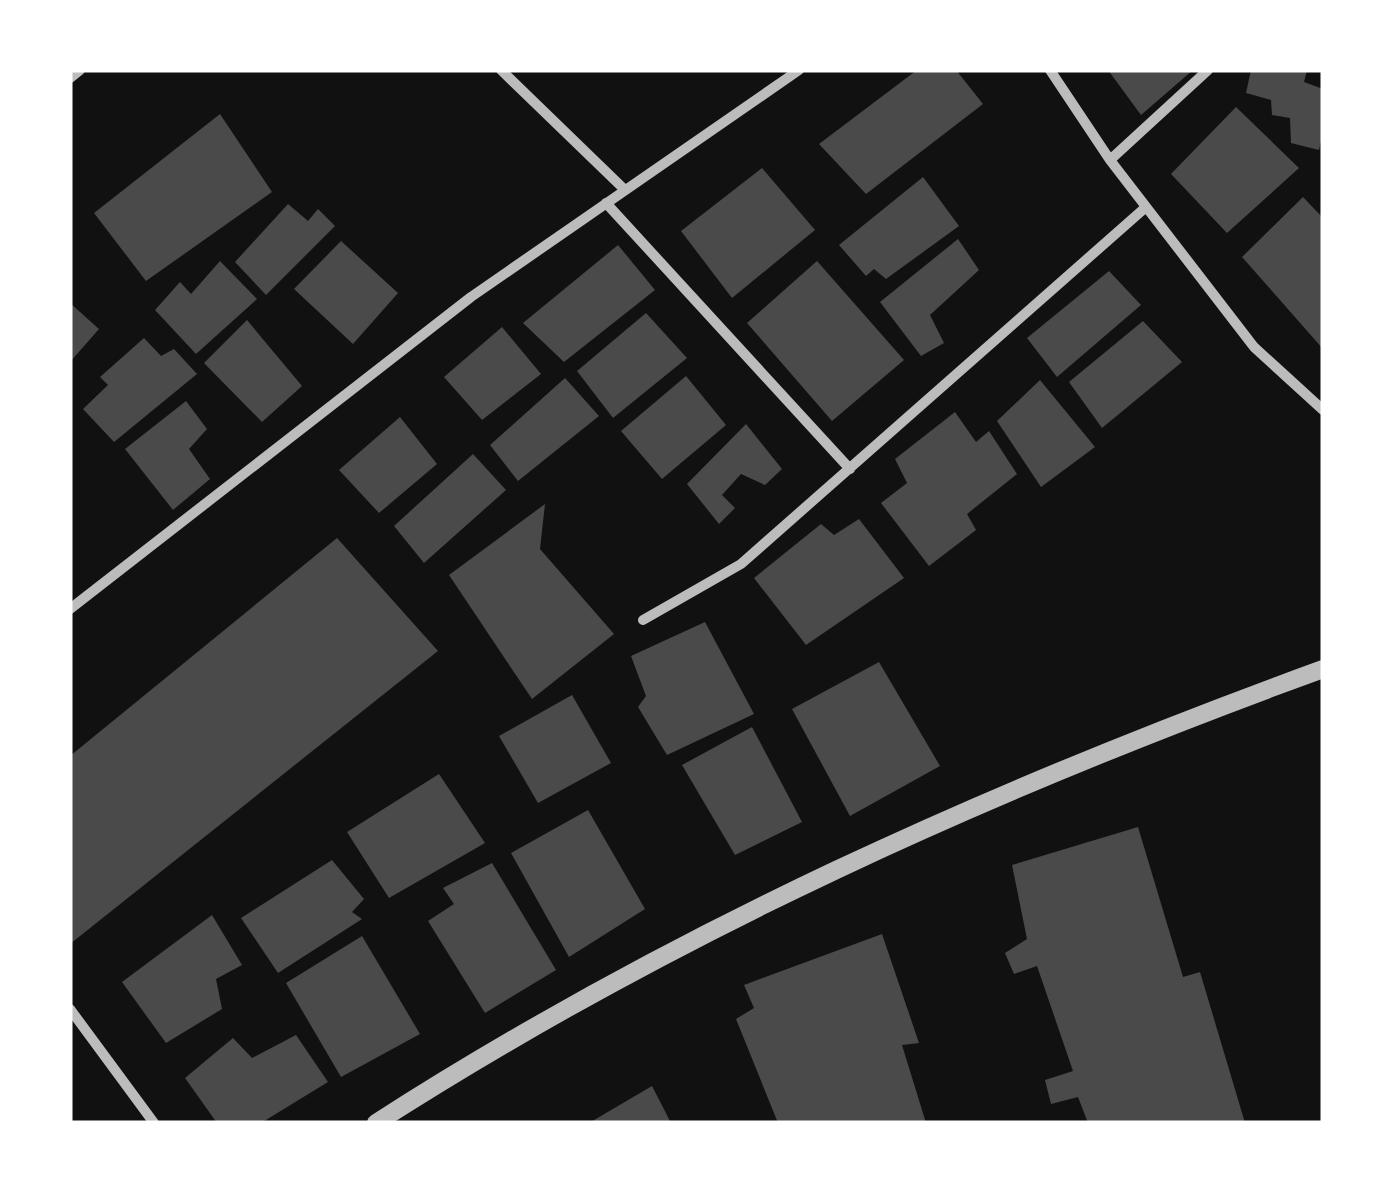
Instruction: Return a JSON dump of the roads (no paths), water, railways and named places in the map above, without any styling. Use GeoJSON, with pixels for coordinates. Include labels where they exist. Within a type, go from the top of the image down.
{"type":"FeatureCollection","features":[{"type":"Feature","properties":{"kind":"street"},"geometry":{"type":"LineString","coordinates":[[70,78],[80,70]]}},
{"type":"Feature","properties":{"kind":"street"},"geometry":{"type":"LineString","coordinates":[[501,70],[625,190]]}},
{"type":"Feature","properties":{"kind":"street"},"geometry":{"type":"LineString","coordinates":[[70,609],[471,296],[800,70]]}},
{"type":"Feature","properties":{"kind":"street"},"geometry":{"type":"LineString","coordinates":[[1050,70],[1110,160],[1254,348],[1323,410]]}},
{"type":"Feature","properties":{"kind":"street"},"geometry":{"type":"LineString","coordinates":[[1110,160],[1208,70]]}},
{"type":"Feature","properties":{"kind":"street"},"geometry":{"type":"LineString","coordinates":[[606,203],[850,469]]}},
{"type":"Feature","properties":{"kind":"street"},"geometry":{"type":"LineString","coordinates":[[643,620],[742,564],[1146,207]]}},
{"type":"Feature","properties":{"kind":"street"},"geometry":{"type":"LineString","coordinates":[[376,1123],[468,1064],[655,960],[862,856],[1166,726],[1323,669]]}},
{"type":"Feature","properties":{"kind":"street"},"geometry":{"type":"LineString","coordinates":[[70,1009],[154,1123]]}}]}
